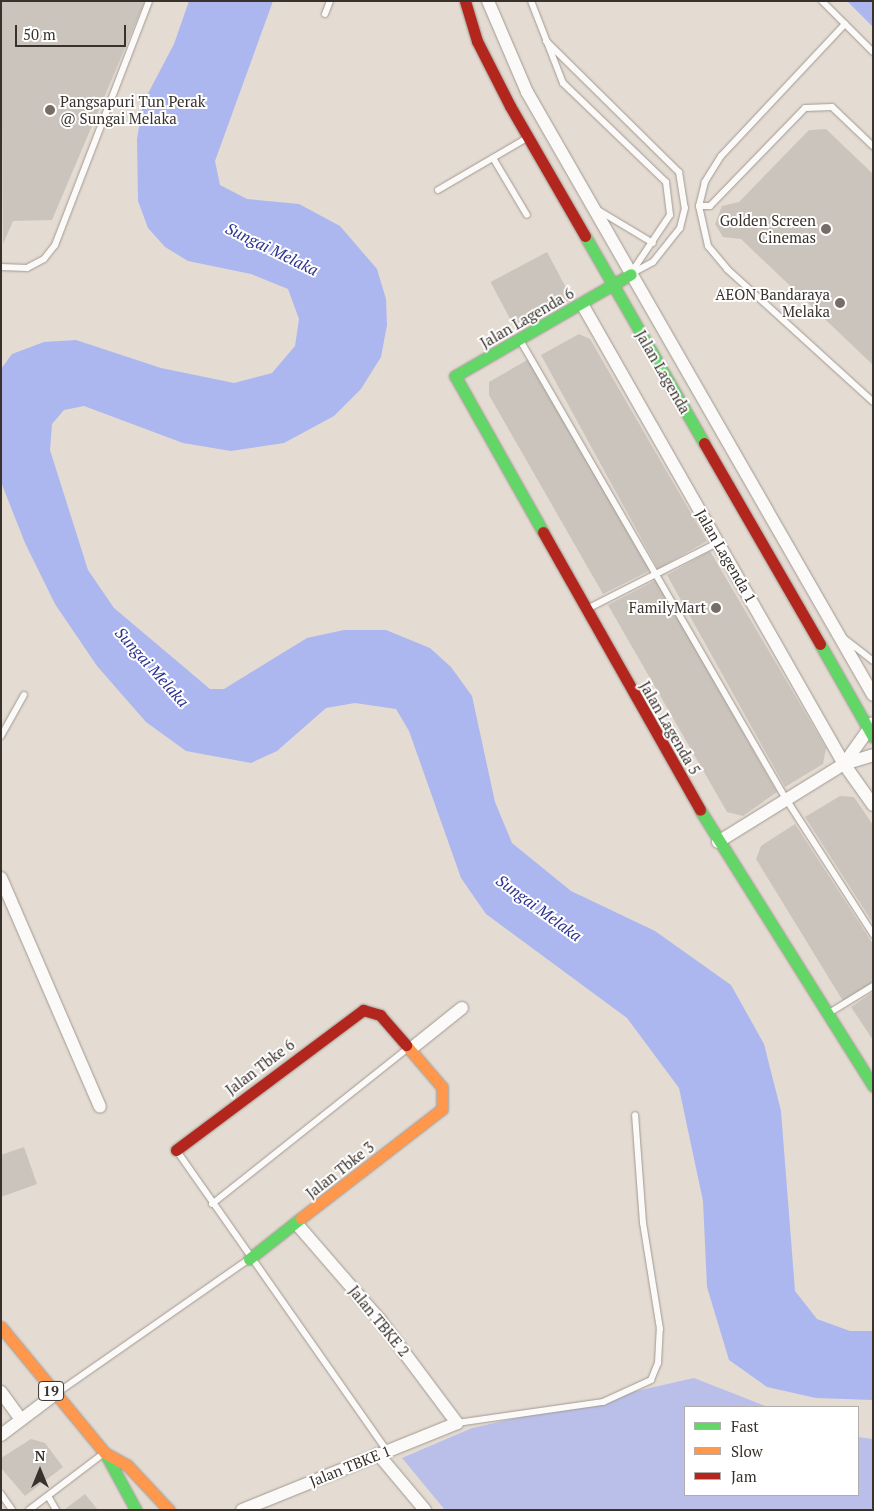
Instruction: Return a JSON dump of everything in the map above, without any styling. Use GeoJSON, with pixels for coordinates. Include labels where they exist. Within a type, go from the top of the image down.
{"type":"FeatureCollection","features":[{"type":"Feature","properties":{"kind":"street","name":"Jalan Lagenda"},"geometry":{"type":"LineString","coordinates":[[465,1],[477,41],[528,138],[871,730]]}},
{"type":"Feature","properties":{"kind":"street","name":"Jalan Lagenda"},"geometry":{"type":"LineString","coordinates":[[488,1],[527,92],[873,695]]}},
{"type":"Feature","properties":{"kind":"street","name":"Jalan Lagenda 6"},"geometry":{"type":"LineString","coordinates":[[455,376],[631,274]]}},
{"type":"Feature","properties":{"kind":"street","name":"Jalan Lagenda 1"},"geometry":{"type":"LineString","coordinates":[[582,304],[844,764],[873,806]]}},
{"type":"Feature","properties":{"kind":"street","name":"Jalan Lagenda 5"},"geometry":{"type":"LineString","coordinates":[[455,376],[718,842],[826,1015],[873,1086]]}},
{"type":"Feature","properties":{"kind":"street"},"geometry":{"type":"LineString","coordinates":[[844,764],[871,730]]}},
{"type":"Feature","properties":{"kind":"street"},"geometry":{"type":"LineString","coordinates":[[718,842],[844,764],[873,755]]}},
{"type":"Feature","properties":{"kind":"street"},"geometry":{"type":"LineString","coordinates":[[1,878],[100,1107]]}},
{"type":"Feature","properties":{"kind":"street"},"geometry":{"type":"LineString","coordinates":[[411,1047],[462,1008]]}},
{"type":"Feature","properties":{"kind":"street","name":"Jalan Tbke 6"},"geometry":{"type":"LineString","coordinates":[[176,1150],[363,1010],[380,1014],[411,1047]]}},
{"type":"Feature","properties":{"kind":"street","name":"Jalan Tbke 3"},"geometry":{"type":"LineString","coordinates":[[249,1259],[442,1109],[445,1101],[442,1087],[411,1047]]}},
{"type":"Feature","properties":{"kind":"street","name":"Jalan TBKE 2"},"geometry":{"type":"LineString","coordinates":[[296,1223],[380,1320],[457,1423]]}},
{"type":"Feature","properties":{"kind":"street","name":"19"},"geometry":{"type":"LineString","coordinates":[[1,1327],[54,1395],[105,1453],[127,1465],[168,1510]]}},
{"type":"Feature","properties":{"kind":"street"},"geometry":{"type":"LineString","coordinates":[[1,1392],[21,1420]]}},
{"type":"Feature","properties":{"kind":"street"},"geometry":{"type":"LineString","coordinates":[[1,1435],[54,1395]]}},
{"type":"Feature","properties":{"kind":"street","name":"Jalan TBKE 1"},"geometry":{"type":"LineString","coordinates":[[242,1510],[457,1423]]}},
{"type":"Feature","properties":{"kind":"street"},"geometry":{"type":"LineString","coordinates":[[383,1452],[425,1510]]}},
{"type":"Feature","properties":{"kind":"street"},"geometry":{"type":"LineString","coordinates":[[105,1453],[136,1510]]}},
{"type":"Feature","properties":{"kind":"lane"},"geometry":{"type":"LineString","coordinates":[[1,267],[27,268],[44,259],[55,246],[149,1]]}},
{"type":"Feature","properties":{"kind":"lane"},"geometry":{"type":"LineString","coordinates":[[325,14],[330,1]]}},
{"type":"Feature","properties":{"kind":"lane"},"geometry":{"type":"LineString","coordinates":[[531,1],[542,37],[563,83],[666,182],[670,215],[631,274]]}},
{"type":"Feature","properties":{"kind":"lane"},"geometry":{"type":"LineString","coordinates":[[822,1],[873,52]]}},
{"type":"Feature","properties":{"kind":"lane"},"geometry":{"type":"LineString","coordinates":[[845,24],[720,156],[705,182],[699,206],[708,246],[727,269],[873,402]]}},
{"type":"Feature","properties":{"kind":"lane"},"geometry":{"type":"LineString","coordinates":[[542,37],[679,172],[684,208],[680,228],[653,262],[631,274]]}},
{"type":"Feature","properties":{"kind":"lane"},"geometry":{"type":"LineString","coordinates":[[699,206],[710,206],[805,108],[832,106],[873,146]]}},
{"type":"Feature","properties":{"kind":"lane"},"geometry":{"type":"LineString","coordinates":[[438,190],[528,138]]}},
{"type":"Feature","properties":{"kind":"lane"},"geometry":{"type":"LineString","coordinates":[[493,158],[527,215]]}},
{"type":"Feature","properties":{"kind":"lane"},"geometry":{"type":"LineString","coordinates":[[591,204],[653,243]]}},
{"type":"Feature","properties":{"kind":"lane"},"geometry":{"type":"LineString","coordinates":[[520,340],[658,573],[786,799],[873,934]]}},
{"type":"Feature","properties":{"kind":"lane"},"geometry":{"type":"LineString","coordinates":[[586,610],[718,542]]}},
{"type":"Feature","properties":{"kind":"lane"},"geometry":{"type":"LineString","coordinates":[[836,632],[873,661]]}},
{"type":"Feature","properties":{"kind":"lane"},"geometry":{"type":"LineString","coordinates":[[1,736],[24,695]]}},
{"type":"Feature","properties":{"kind":"lane"},"geometry":{"type":"LineString","coordinates":[[826,1015],[873,986]]}},
{"type":"Feature","properties":{"kind":"lane"},"geometry":{"type":"LineString","coordinates":[[212,1204],[411,1047]]}},
{"type":"Feature","properties":{"kind":"lane"},"geometry":{"type":"LineString","coordinates":[[457,1423],[603,1402],[651,1380],[658,1363],[660,1329],[643,1223],[635,1115]]}},
{"type":"Feature","properties":{"kind":"lane"},"geometry":{"type":"LineString","coordinates":[[176,1150],[383,1452]]}},
{"type":"Feature","properties":{"kind":"lane"},"geometry":{"type":"LineString","coordinates":[[54,1395],[249,1259]]}},
{"type":"Feature","properties":{"kind":"lane"},"geometry":{"type":"LineString","coordinates":[[30,1510],[105,1453]]}},
{"type":"Feature","properties":{"kind":"lane"},"geometry":{"type":"LineString","coordinates":[[1,1494],[12,1510]]}},
{"type":"Feature","properties":{"kind":"lane"},"geometry":{"type":"LineString","coordinates":[[48,1496],[56,1510]]}},
{"type":"Feature","properties":{"kind":"shaded area"},"geometry":{"type":"Polygon","coordinates":[[[694,1378],[765,1406],[684,1406],[684,1496],[859,1496],[859,1437],[873,1439],[873,1510],[445,1510],[402,1458],[472,1428],[694,1378]]]}},
{"type":"Feature","properties":{"kind":"water","name":"Sungai Melaka"},"geometry":{"type":"Polygon","coordinates":[[[189,1],[273,1],[215,161],[220,185],[247,199],[299,204],[340,226],[377,269],[386,299],[387,325],[381,357],[361,389],[334,416],[284,443],[231,451],[183,443],[84,406],[64,410],[52,424],[50,450],[88,570],[114,608],[210,689],[224,689],[307,638],[344,630],[386,630],[430,648],[451,667],[472,696],[495,802],[512,843],[571,891],[655,931],[731,985],[764,1044],[781,1111],[795,1291],[817,1319],[850,1331],[873,1331],[873,1400],[816,1398],[767,1387],[729,1360],[707,1287],[703,1201],[679,1088],[627,1018],[486,914],[461,878],[409,731],[396,709],[355,703],[326,708],[277,751],[251,763],[186,751],[146,722],[97,666],[55,604],[25,543],[1,482],[1,369],[12,354],[44,342],[76,340],[161,368],[234,383],[272,373],[295,346],[299,319],[288,289],[251,274],[188,261],[165,247],[148,228],[138,201],[137,139],[143,103],[174,44],[189,1]]]}},
{"type":"Feature","properties":{"kind":"water"},"geometry":{"type":"Polygon","coordinates":[[[847,1],[873,1],[873,27],[847,1]]]}},
{"type":"Feature","properties":{"kind":"building","name":"Pangsapuri Tun Perak @ Sungai Melaka"},"geometry":{"type":"Polygon","coordinates":[[[1,1],[145,1],[52,220],[13,221],[3,244],[1,1]]]}},
{"type":"Feature","properties":{"kind":"building","name":"AEON Bandaraya Melaka"},"geometry":{"type":"Polygon","coordinates":[[[826,129],[873,174],[873,365],[741,239],[723,237],[715,224],[722,206],[739,202],[809,130],[826,129]]]}},
{"type":"Feature","properties":{"kind":"building"},"geometry":{"type":"Polygon","coordinates":[[[547,252],[572,299],[515,329],[490,282],[547,252]]]}},
{"type":"Feature","properties":{"kind":"building"},"geometry":{"type":"Polygon","coordinates":[[[579,334],[590,339],[707,541],[658,569],[541,355],[579,334]]]}},
{"type":"Feature","properties":{"kind":"building"},"geometry":{"type":"Polygon","coordinates":[[[529,359],[651,570],[603,594],[489,395],[489,382],[529,359]]]}},
{"type":"Feature","properties":{"kind":"building"},"geometry":{"type":"Polygon","coordinates":[[[710,551],[826,748],[823,764],[785,787],[667,575],[710,551]]]}},
{"type":"Feature","properties":{"kind":"building"},"geometry":{"type":"Polygon","coordinates":[[[656,580],[777,792],[743,816],[727,812],[608,605],[656,580]]]}},
{"type":"Feature","properties":{"kind":"building"},"geometry":{"type":"Polygon","coordinates":[[[840,796],[854,797],[873,825],[873,923],[805,817],[840,796]]]}},
{"type":"Feature","properties":{"kind":"building"},"geometry":{"type":"Polygon","coordinates":[[[795,824],[873,944],[873,982],[843,1001],[756,859],[761,846],[795,824]]]}},
{"type":"Feature","properties":{"kind":"building"},"geometry":{"type":"Polygon","coordinates":[[[873,992],[873,1040],[851,1007],[873,992]]]}},
{"type":"Feature","properties":{"kind":"building"},"geometry":{"type":"Polygon","coordinates":[[[24,1147],[37,1184],[1,1197],[1,1155],[24,1147]]]}},
{"type":"Feature","properties":{"kind":"building"},"geometry":{"type":"Polygon","coordinates":[[[31,1439],[45,1443],[63,1467],[25,1496],[1,1468],[1,1458],[31,1439]]]}},
{"type":"Feature","properties":{"kind":"building"},"geometry":{"type":"Polygon","coordinates":[[[85,1494],[98,1510],[64,1510],[85,1494]]]}},
{"type":"Feature","properties":{"kind":"traffic: fast"},"geometry":{"type":"LineString","coordinates":[[585,236],[704,443]]}},
{"type":"Feature","properties":{"kind":"traffic: fast"},"geometry":{"type":"LineString","coordinates":[[543,532],[455,376],[631,274]]}},
{"type":"Feature","properties":{"kind":"traffic: fast"},"geometry":{"type":"LineString","coordinates":[[820,644],[873,737]]}},
{"type":"Feature","properties":{"kind":"traffic: fast"},"geometry":{"type":"LineString","coordinates":[[700,810],[873,1086]]}},
{"type":"Feature","properties":{"kind":"traffic: fast"},"geometry":{"type":"LineString","coordinates":[[249,1259],[301,1218]]}},
{"type":"Feature","properties":{"kind":"traffic: fast"},"geometry":{"type":"LineString","coordinates":[[105,1453],[136,1510]]}},
{"type":"Feature","properties":{"kind":"traffic: slow"},"geometry":{"type":"LineString","coordinates":[[301,1218],[442,1109],[442,1087],[406,1045]]}},
{"type":"Feature","properties":{"kind":"traffic: slow"},"geometry":{"type":"LineString","coordinates":[[1,1327],[105,1453],[127,1465],[169,1510]]}},
{"type":"Feature","properties":{"kind":"traffic: jam"},"geometry":{"type":"LineString","coordinates":[[465,1],[477,41],[510,106],[585,236]]}},
{"type":"Feature","properties":{"kind":"traffic: jam"},"geometry":{"type":"LineString","coordinates":[[704,443],[820,644]]}},
{"type":"Feature","properties":{"kind":"traffic: jam"},"geometry":{"type":"LineString","coordinates":[[543,532],[700,810]]}},
{"type":"Feature","properties":{"kind":"traffic: jam"},"geometry":{"type":"LineString","coordinates":[[176,1150],[363,1010],[380,1015],[406,1045]]}},
{"type":"Feature","properties":{"kind":"place","name":"Pangsapuri Tun Perak @ Sungai Melaka"},"geometry":{"type":"Point","coordinates":[50,110]}},
{"type":"Feature","properties":{"kind":"place","name":"Golden Screen Cinemas"},"geometry":{"type":"Point","coordinates":[826,229]}},
{"type":"Feature","properties":{"kind":"place","name":"AEON Bandaraya Melaka"},"geometry":{"type":"Point","coordinates":[840,303]}},
{"type":"Feature","properties":{"kind":"place","name":"FamilyMart"},"geometry":{"type":"Point","coordinates":[716,608]}}]}
